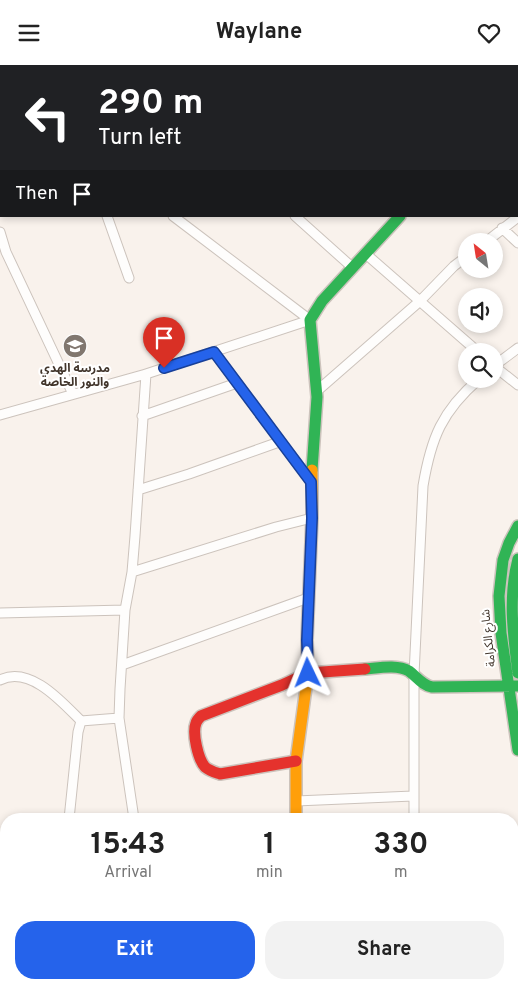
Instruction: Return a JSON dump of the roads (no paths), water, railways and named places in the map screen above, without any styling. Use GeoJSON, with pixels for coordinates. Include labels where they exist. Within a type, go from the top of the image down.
{"type":"FeatureCollection","features":[{"type":"Feature","properties":{"kind":"street"},"geometry":{"type":"LineString","coordinates":[[107,217],[130,278]]}},
{"type":"Feature","properties":{"kind":"street"},"geometry":{"type":"LineString","coordinates":[[173,217],[310,320]]}},
{"type":"Feature","properties":{"kind":"street"},"geometry":{"type":"LineString","coordinates":[[296,217],[353,268]]}},
{"type":"Feature","properties":{"kind":"street"},"geometry":{"type":"LineString","coordinates":[[296,813],[296,761],[308,673],[308,598],[312,518],[311,482],[317,391],[310,320],[322,301],[399,217]]}},
{"type":"Feature","properties":{"kind":"street"},"geometry":{"type":"LineString","coordinates":[[496,233],[518,217]]}},
{"type":"Feature","properties":{"kind":"street"},"geometry":{"type":"LineString","coordinates":[[502,228],[518,243]]}},
{"type":"Feature","properties":{"kind":"street"},"geometry":{"type":"LineString","coordinates":[[0,232],[6,252],[73,394]]}},
{"type":"Feature","properties":{"kind":"street"},"geometry":{"type":"LineString","coordinates":[[366,254],[468,343]]}},
{"type":"Feature","properties":{"kind":"street"},"geometry":{"type":"LineString","coordinates":[[317,391],[420,301],[458,263]]}},
{"type":"Feature","properties":{"kind":"street"},"geometry":{"type":"LineString","coordinates":[[0,415],[146,374],[310,320]]}},
{"type":"Feature","properties":{"kind":"street"},"geometry":{"type":"LineString","coordinates":[[503,359],[518,348]]}},
{"type":"Feature","properties":{"kind":"street"},"geometry":{"type":"LineString","coordinates":[[214,352],[279,442],[311,482]]}},
{"type":"Feature","properties":{"kind":"street"},"geometry":{"type":"LineString","coordinates":[[503,373],[518,385]]}},
{"type":"Feature","properties":{"kind":"street"},"geometry":{"type":"LineString","coordinates":[[133,813],[119,718],[125,610],[132,572],[146,374]]}},
{"type":"Feature","properties":{"kind":"street"},"geometry":{"type":"LineString","coordinates":[[142,416],[237,383]]}},
{"type":"Feature","properties":{"kind":"street"},"geometry":{"type":"LineString","coordinates":[[414,813],[414,675],[422,495],[427,465],[439,426],[447,411],[470,388]]}},
{"type":"Feature","properties":{"kind":"street"},"geometry":{"type":"LineString","coordinates":[[138,490],[279,442]]}},
{"type":"Feature","properties":{"kind":"street"},"geometry":{"type":"LineString","coordinates":[[132,572],[276,527],[312,518]]}},
{"type":"Feature","properties":{"kind":"street","name":"شارع الكرامة"},"geometry":{"type":"LineString","coordinates":[[518,526],[506,550],[499,594],[500,623],[513,686],[518,749]]}},
{"type":"Feature","properties":{"kind":"street","name":"شارع الكرامة"},"geometry":{"type":"LineString","coordinates":[[518,559],[515,569],[514,616],[518,673]]}},
{"type":"Feature","properties":{"kind":"street"},"geometry":{"type":"LineString","coordinates":[[122,665],[308,598]]}},
{"type":"Feature","properties":{"kind":"street"},"geometry":{"type":"LineString","coordinates":[[0,613],[125,610]]}},
{"type":"Feature","properties":{"kind":"street"},"geometry":{"type":"LineString","coordinates":[[296,761],[220,774],[210,772],[201,761],[197,748],[196,723],[201,716],[308,673],[394,667],[407,669],[426,686],[432,687],[513,686]]}},
{"type":"Feature","properties":{"kind":"street"},"geometry":{"type":"LineString","coordinates":[[0,681],[19,677],[36,683],[63,703],[81,721],[119,718]]}},
{"type":"Feature","properties":{"kind":"street"},"geometry":{"type":"LineString","coordinates":[[70,813],[78,732],[81,721]]}},
{"type":"Feature","properties":{"kind":"street"},"geometry":{"type":"LineString","coordinates":[[296,801],[413,796]]}},
{"type":"Feature","properties":{"kind":"place","name":"مدرسة الهدى والنور الخاصة"},"geometry":{"type":"Point","coordinates":[75,346]}}]}
